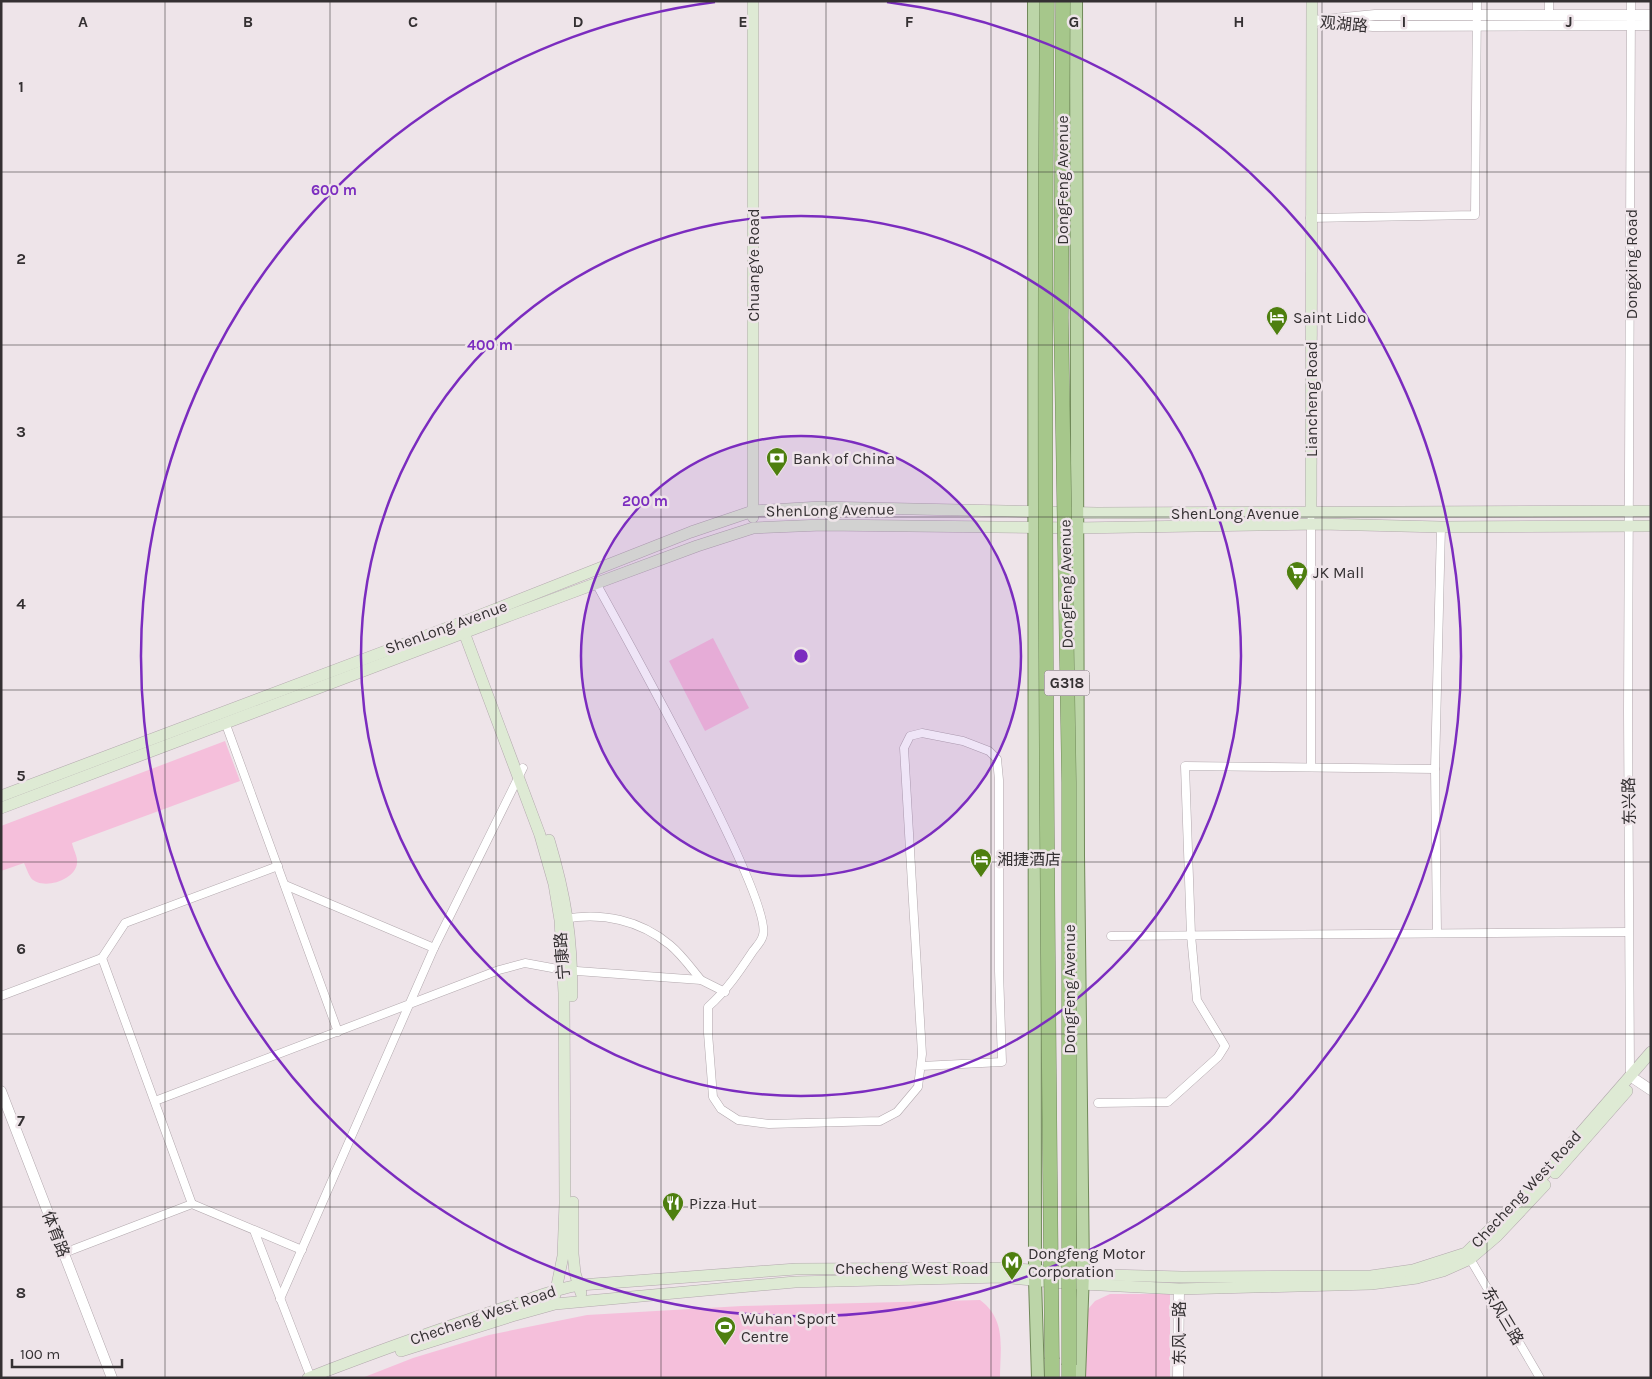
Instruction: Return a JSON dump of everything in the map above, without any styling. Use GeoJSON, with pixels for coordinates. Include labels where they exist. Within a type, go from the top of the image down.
{"type":"FeatureCollection","features":[{"type":"Feature","properties":{"kind":"highway","name":"DongFeng Avenue"},"geometry":{"type":"LineString","coordinates":[[1046,1],[1044,326],[1045,792],[1052,1378]]}},
{"type":"Feature","properties":{"kind":"highway","name":"DongFeng Avenue"},"geometry":{"type":"LineString","coordinates":[[1063,1],[1061,318],[1069,782],[1068,1378]]}},
{"type":"Feature","properties":{"kind":"main road","name":"ChuangYe Road"},"geometry":{"type":"LineString","coordinates":[[752,1],[753,528]]}},
{"type":"Feature","properties":{"kind":"main road"},"geometry":{"type":"LineString","coordinates":[[1034,1],[1036,512],[1035,1275],[1038,1378]]}},
{"type":"Feature","properties":{"kind":"main road"},"geometry":{"type":"LineString","coordinates":[[1076,1],[1076,528],[1082,1278],[1079,1378]]}},
{"type":"Feature","properties":{"kind":"main road","name":"Liancheng Road"},"geometry":{"type":"LineString","coordinates":[[1311,512],[1310,218],[1312,1]]}},
{"type":"Feature","properties":{"kind":"main road","name":"ShenLong Avenue"},"geometry":{"type":"LineString","coordinates":[[1,808],[225,722],[466,626],[691,532],[753,511],[820,507],[1036,512],[1651,512]]}},
{"type":"Feature","properties":{"kind":"main road","name":"ShenLong Avenue"},"geometry":{"type":"LineString","coordinates":[[1,796],[466,626],[753,528],[822,525],[1036,526],[1076,528],[1311,524],[1441,527],[1651,526]]}},
{"type":"Feature","properties":{"kind":"main road","name":"宁康路"},"geometry":{"type":"LineString","coordinates":[[466,626],[521,772],[564,919],[567,971],[565,1203],[562,1267],[555,1289],[555,1304]]}},
{"type":"Feature","properties":{"kind":"main road"},"geometry":{"type":"LineString","coordinates":[[567,971],[573,1245],[575,1274],[580,1285],[581,1301]]}},
{"type":"Feature","properties":{"kind":"main road","name":"Checheng West Road"},"geometry":{"type":"LineString","coordinates":[[310,1377],[450,1325],[532,1299],[555,1289],[580,1285],[796,1269],[1035,1275],[1082,1278],[1179,1289],[1371,1284],[1417,1278],[1468,1256],[1497,1236],[1544,1186],[1633,1078],[1651,1052]]}},
{"type":"Feature","properties":{"kind":"main road","name":"Checheng West Road"},"geometry":{"type":"LineString","coordinates":[[1633,1078],[1651,1063]]}},
{"type":"Feature","properties":{"kind":"main road","name":"Checheng West Road"},"geometry":{"type":"LineString","coordinates":[[1082,1278],[1371,1276],[1433,1265],[1468,1256]]}},
{"type":"Feature","properties":{"kind":"main road","name":"Checheng West Road"},"geometry":{"type":"LineString","coordinates":[[329,1378],[453,1334],[555,1304],[795,1282],[1035,1275]]}},
{"type":"Feature","properties":{"kind":"street"},"geometry":{"type":"LineString","coordinates":[[1310,218],[1475,215],[1477,1]]}},
{"type":"Feature","properties":{"kind":"street"},"geometry":{"type":"LineString","coordinates":[[1549,1],[1549,15]]}},
{"type":"Feature","properties":{"kind":"street","name":"Dongxing Road"},"geometry":{"type":"LineString","coordinates":[[1630,526],[1631,1]]}},
{"type":"Feature","properties":{"kind":"street","name":"观湖路"},"geometry":{"type":"LineString","coordinates":[[1313,21],[1374,15],[1477,20],[1632,20],[1651,15]]}},
{"type":"Feature","properties":{"kind":"street","name":"观湖路"},"geometry":{"type":"LineString","coordinates":[[1477,20],[1549,15],[1632,20],[1651,25]]}},
{"type":"Feature","properties":{"kind":"street","name":"Liancheng Road"},"geometry":{"type":"LineString","coordinates":[[1311,512],[1311,767]]}},
{"type":"Feature","properties":{"kind":"street","name":"东兴路"},"geometry":{"type":"LineString","coordinates":[[1630,526],[1628,932],[1633,1078]]}},
{"type":"Feature","properties":{"kind":"street"},"geometry":{"type":"LineString","coordinates":[[1437,933],[1436,769],[1441,527]]}},
{"type":"Feature","properties":{"kind":"street"},"geometry":{"type":"LineString","coordinates":[[596,583],[668,717],[732,844],[752,887],[761,914],[764,935],[725,992],[708,1007],[710,1077],[713,1097],[721,1109],[738,1120],[769,1124],[880,1120],[897,1112],[918,1087],[922,1054],[918,951],[904,748],[910,736],[922,733],[963,741],[989,751],[997,759],[999,780],[999,971],[1002,1062],[921,1066]]}},
{"type":"Feature","properties":{"kind":"street"},"geometry":{"type":"LineString","coordinates":[[225,722],[338,1032]]}},
{"type":"Feature","properties":{"kind":"street"},"geometry":{"type":"LineString","coordinates":[[1098,1103],[1168,1102],[1218,1057],[1225,1046],[1197,1000],[1191,935],[1185,766],[1436,769]]}},
{"type":"Feature","properties":{"kind":"street"},"geometry":{"type":"LineString","coordinates":[[280,1299],[434,948],[521,772]]}},
{"type":"Feature","properties":{"kind":"street"},"geometry":{"type":"LineString","coordinates":[[1,996],[102,958],[125,923],[278,866]]}},
{"type":"Feature","properties":{"kind":"street"},"geometry":{"type":"LineString","coordinates":[[285,885],[434,948]]}},
{"type":"Feature","properties":{"kind":"street"},"geometry":{"type":"LineString","coordinates":[[564,919],[616,917],[630,922],[669,944],[701,980],[725,992]]}},
{"type":"Feature","properties":{"kind":"street"},"geometry":{"type":"LineString","coordinates":[[1111,936],[1628,932]]}},
{"type":"Feature","properties":{"kind":"street"},"geometry":{"type":"LineString","coordinates":[[102,958],[156,1101],[192,1204]]}},
{"type":"Feature","properties":{"kind":"street"},"geometry":{"type":"LineString","coordinates":[[156,1101],[499,970],[525,963],[567,971],[701,980]]}},
{"type":"Feature","properties":{"kind":"street"},"geometry":{"type":"LineString","coordinates":[[1633,1078],[1651,1090]]}},
{"type":"Feature","properties":{"kind":"street","name":"体育路"},"geometry":{"type":"LineString","coordinates":[[1,1091],[112,1378]]}},
{"type":"Feature","properties":{"kind":"street"},"geometry":{"type":"LineString","coordinates":[[64,1253],[192,1204],[255,1232],[302,1250]]}},
{"type":"Feature","properties":{"kind":"street"},"geometry":{"type":"LineString","coordinates":[[255,1232],[310,1377]]}},
{"type":"Feature","properties":{"kind":"street","name":"东风三路"},"geometry":{"type":"LineString","coordinates":[[1468,1256],[1540,1378]]}},
{"type":"Feature","properties":{"kind":"street","name":"东风一路"},"geometry":{"type":"LineString","coordinates":[[1178,1378],[1179,1289]]}},
{"type":"Feature","properties":{"kind":"shaded area"},"geometry":{"type":"Polygon","coordinates":[[[713,638],[749,708],[705,731],[669,661],[713,638]]]}},
{"type":"Feature","properties":{"kind":"shaded area"},"geometry":{"type":"Polygon","coordinates":[[[225,741],[240,781],[72,843],[77,861],[75,869],[65,879],[58,882],[43,884],[36,882],[31,878],[24,863],[1,871],[1,826],[225,741]]]}},
{"type":"Feature","properties":{"kind":"shaded area"},"geometry":{"type":"Polygon","coordinates":[[[1110,1294],[1170,1294],[1170,1378],[1079,1378],[1084,1314],[1095,1301],[1110,1294]]]}},
{"type":"Feature","properties":{"kind":"shaded area","name":"Wuhan Sport Centre"},"geometry":{"type":"Polygon","coordinates":[[[980,1300],[995,1316],[998,1326],[1001,1345],[1000,1378],[362,1378],[413,1358],[489,1335],[587,1315],[742,1306],[980,1300]]]}},
{"type":"Feature","properties":{"kind":"place","name":"Saint Lido"},"geometry":{"type":"Point","coordinates":[1277,336]}},
{"type":"Feature","properties":{"kind":"place","name":"Bank of China"},"geometry":{"type":"Point","coordinates":[777,477]}},
{"type":"Feature","properties":{"kind":"place","name":"JK Mall"},"geometry":{"type":"Point","coordinates":[1297,591]}},
{"type":"Feature","properties":{"kind":"place","name":"湘捷酒店"},"geometry":{"type":"Point","coordinates":[981,878]}},
{"type":"Feature","properties":{"kind":"place","name":"Pizza Hut"},"geometry":{"type":"Point","coordinates":[673,1222]}},
{"type":"Feature","properties":{"kind":"place","name":"Dongfeng Motor Corporation"},"geometry":{"type":"Point","coordinates":[1012,1281]}},
{"type":"Feature","properties":{"kind":"place","name":"Wuhan Sport Centre"},"geometry":{"type":"Point","coordinates":[725,1346]}}]}
